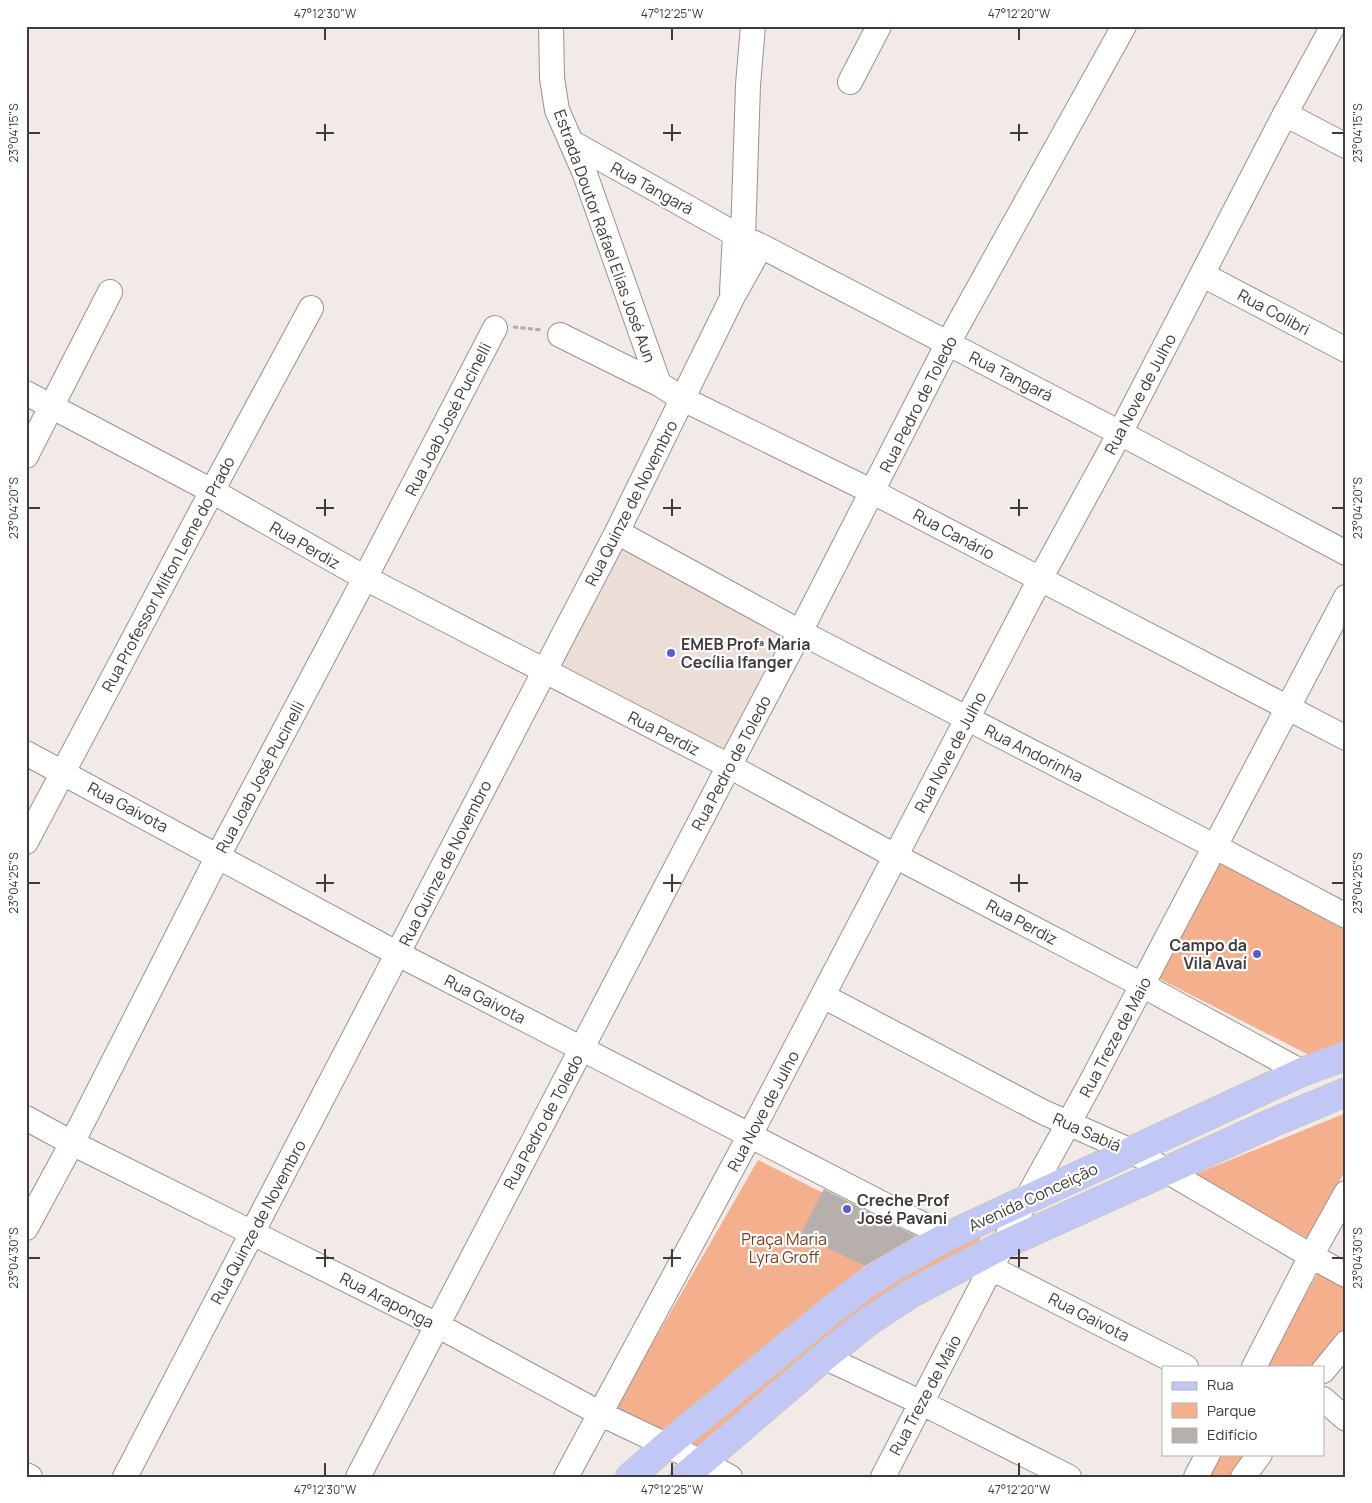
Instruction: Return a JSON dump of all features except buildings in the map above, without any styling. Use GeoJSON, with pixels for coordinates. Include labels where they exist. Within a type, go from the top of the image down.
{"type":"FeatureCollection","features":[{"type":"Feature","properties":{"kind":"main road","name":"Avenida Conceição"},"geometry":{"type":"LineString","coordinates":[[630,1477],[830,1312],[868,1283],[901,1262],[948,1236],[1131,1151],[1302,1072],[1346,1056]]}},
{"type":"Feature","properties":{"kind":"main road","name":"Avenida Conceição"},"geometry":{"type":"LineString","coordinates":[[693,1469],[824,1356],[910,1294],[997,1257],[1168,1171],[1346,1092]]}},
{"type":"Feature","properties":{"kind":"street","name":"Estrada Doutor Rafael Elias José Aun"},"geometry":{"type":"LineString","coordinates":[[551,26],[552,78],[561,121],[585,174],[659,384]]}},
{"type":"Feature","properties":{"kind":"street"},"geometry":{"type":"LineString","coordinates":[[746,239],[748,85],[753,26]]}},
{"type":"Feature","properties":{"kind":"street"},"geometry":{"type":"LineString","coordinates":[[850,82],[879,26]]}},
{"type":"Feature","properties":{"kind":"street","name":"Rua Pedro de Toledo"},"geometry":{"type":"LineString","coordinates":[[358,1477],[728,766],[873,492],[948,343],[1124,26]]}},
{"type":"Feature","properties":{"kind":"street","name":"Rua Nove de Julho"},"geometry":{"type":"LineString","coordinates":[[566,1477],[750,1135],[1040,580],[1120,433],[1285,114],[1333,26]]}},
{"type":"Feature","properties":{"kind":"street"},"geometry":{"type":"LineString","coordinates":[[1285,114],[1346,146]]}},
{"type":"Feature","properties":{"kind":"street","name":"Rua Tangará"},"geometry":{"type":"LineString","coordinates":[[571,142],[746,239],[1120,433],[1346,553]]}},
{"type":"Feature","properties":{"kind":"street","name":"Rua Quinze de Novembro"},"geometry":{"type":"LineString","coordinates":[[125,1477],[617,532],[732,298],[746,239]]}},
{"type":"Feature","properties":{"kind":"street","name":"Rua Colibri"},"geometry":{"type":"LineString","coordinates":[[1203,274],[1346,350]]}},
{"type":"Feature","properties":{"kind":"street"},"geometry":{"type":"LineString","coordinates":[[26,456],[110,292]]}},
{"type":"Feature","properties":{"kind":"street","name":"Rua Professor Milton Leme do Prado"},"geometry":{"type":"LineString","coordinates":[[26,842],[311,308]]}},
{"type":"Feature","properties":{"kind":"street","name":"Rua Joab José Pucinelli"},"geometry":{"type":"LineString","coordinates":[[26,1228],[72,1143],[218,856],[495,328]]}},
{"type":"Feature","properties":{"kind":"street","name":"Rua Canário"},"geometry":{"type":"LineString","coordinates":[[560,334],[659,384],[683,399],[873,492],[1346,738]]}},
{"type":"Feature","properties":{"kind":"street","name":"Rua Perdiz"},"geometry":{"type":"LineString","coordinates":[[26,393],[212,491],[365,578],[728,766],[1142,985],[1302,1072]]}},
{"type":"Feature","properties":{"kind":"street","name":"Rua Andorinha"},"geometry":{"type":"LineString","coordinates":[[617,532],[800,632],[1346,916]]}},
{"type":"Feature","properties":{"kind":"street","name":"Rua Treze de Maio"},"geometry":{"type":"LineString","coordinates":[[883,1477],[1026,1200],[1142,985],[1346,597]]}},
{"type":"Feature","properties":{"kind":"street","name":"Rua Gaivota"},"geometry":{"type":"LineString","coordinates":[[26,753],[398,954],[948,1236]]}},
{"type":"Feature","properties":{"kind":"street","name":"Rua Sabiá"},"geometry":{"type":"LineString","coordinates":[[823,996],[1043,1112],[1131,1151],[1346,1275]]}},
{"type":"Feature","properties":{"kind":"street","name":"Rua Araponga"},"geometry":{"type":"LineString","coordinates":[[26,1118],[72,1143],[437,1325],[601,1414],[666,1446],[693,1469]]}},
{"type":"Feature","properties":{"kind":"street"},"geometry":{"type":"LineString","coordinates":[[1255,1366],[1346,1193]]}},
{"type":"Feature","properties":{"kind":"street","name":"Rua Gaivota"},"geometry":{"type":"LineString","coordinates":[[997,1257],[1184,1366]]}},
{"type":"Feature","properties":{"kind":"street"},"geometry":{"type":"LineString","coordinates":[[1324,1370],[1346,1343]]}},
{"type":"Feature","properties":{"kind":"street"},"geometry":{"type":"LineString","coordinates":[[824,1356],[1069,1477]]}},
{"type":"Feature","properties":{"kind":"street"},"geometry":{"type":"LineString","coordinates":[[1324,1401],[1346,1419]]}},
{"type":"Feature","properties":{"kind":"street"},"geometry":{"type":"LineString","coordinates":[[1196,1477],[1207,1456]]}},
{"type":"Feature","properties":{"kind":"street"},"geometry":{"type":"LineString","coordinates":[[1243,1477],[1259,1456]]}},
{"type":"Feature","properties":{"kind":"street"},"geometry":{"type":"LineString","coordinates":[[693,1469],[730,1477]]}},
{"type":"Feature","properties":{"kind":"street"},"geometry":{"type":"LineString","coordinates":[[26,1475],[30,1477]]}},
{"type":"Feature","properties":{"kind":"path"},"geometry":{"type":"LineString","coordinates":[[495,328],[520,327],[560,334]]}},
{"type":"Feature","properties":{"kind":"shaded area","name":"EMEB Profª Maria Cecília Ifanger"},"geometry":{"type":"Polygon","coordinates":[[[623,544],[789,636],[722,751],[552,670],[623,544]]]}},
{"type":"Feature","properties":{"kind":"green space","name":"Campo da Vila Avaí"},"geometry":{"type":"Polygon","coordinates":[[[1220,863],[1346,931],[1346,1043],[1309,1055],[1156,977],[1220,863]]]}},
{"type":"Feature","properties":{"kind":"green space"},"geometry":{"type":"Polygon","coordinates":[[[1346,1113],[1346,1169],[1309,1239],[1193,1175],[1346,1113]]]}},
{"type":"Feature","properties":{"kind":"green space","name":"Praça Maria Lyra Groff"},"geometry":{"type":"Polygon","coordinates":[[[758,1160],[900,1232],[838,1291],[660,1435],[616,1407],[758,1160]]]}},
{"type":"Feature","properties":{"kind":"green space"},"geometry":{"type":"Polygon","coordinates":[[[986,1227],[973,1253],[705,1450],[685,1442],[857,1297],[986,1227]]]}},
{"type":"Feature","properties":{"kind":"green space"},"geometry":{"type":"Polygon","coordinates":[[[1319,1271],[1346,1287],[1346,1327],[1316,1366],[1265,1366],[1319,1271]]]}},
{"type":"Feature","properties":{"kind":"green space"},"geometry":{"type":"Polygon","coordinates":[[[1214,1456],[1252,1456],[1237,1477],[1203,1477],[1214,1456]]]}},
{"type":"Feature","properties":{"kind":"place","name":"EMEB Profª Maria Cecília Ifanger"},"geometry":{"type":"Point","coordinates":[671,653]}},
{"type":"Feature","properties":{"kind":"place","name":"Campo da Vila Avaí"},"geometry":{"type":"Point","coordinates":[1257,954]}},
{"type":"Feature","properties":{"kind":"place","name":"Creche Prof José Pavani"},"geometry":{"type":"Point","coordinates":[847,1209]}}]}
